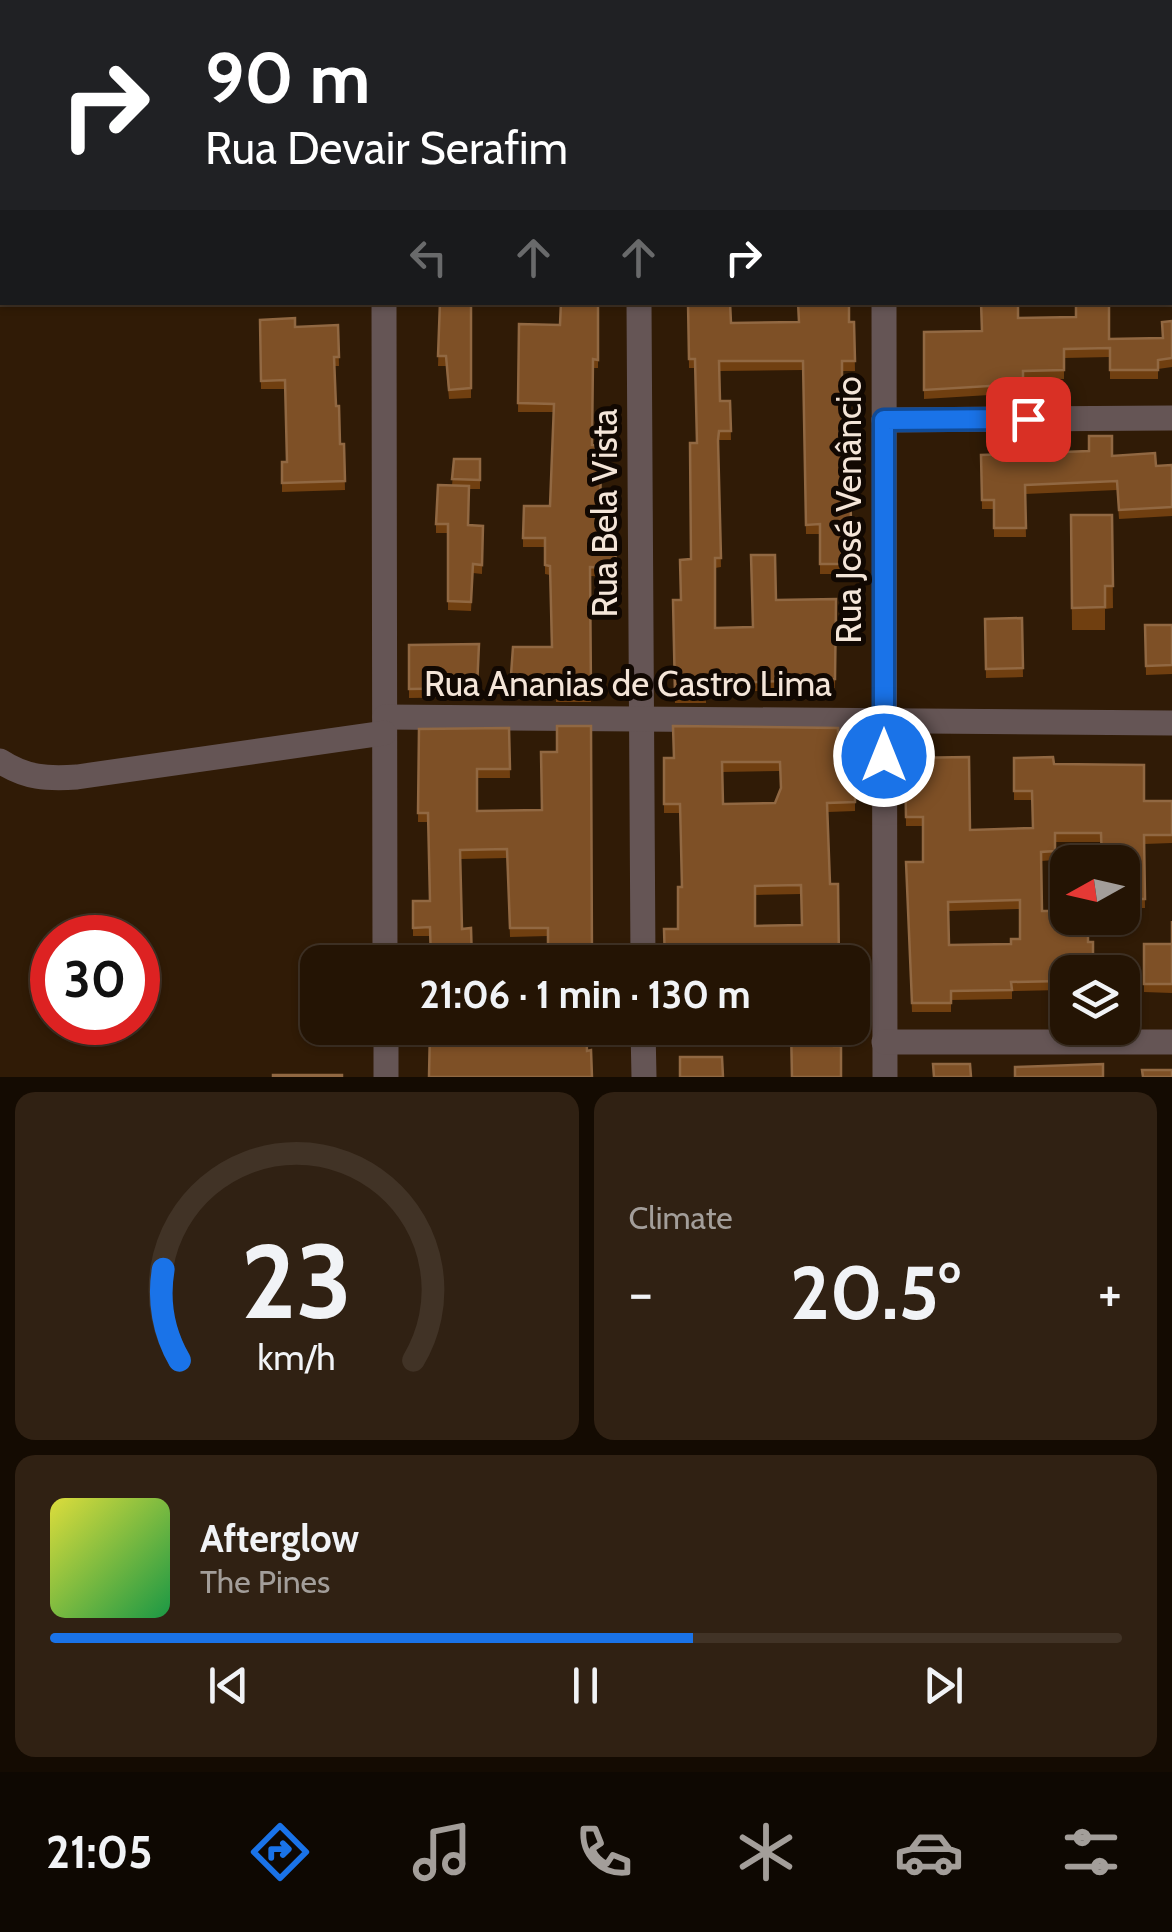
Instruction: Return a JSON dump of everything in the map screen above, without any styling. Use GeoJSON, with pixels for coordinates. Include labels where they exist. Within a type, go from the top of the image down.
{"type":"FeatureCollection","features":[{"type":"Feature","properties":{"kind":"street"},"geometry":{"type":"LineString","coordinates":[[384,305],[385,945]]}},
{"type":"Feature","properties":{"kind":"street","name":"Rua Bela Vista"},"geometry":{"type":"LineString","coordinates":[[639,305],[643,945]]}},
{"type":"Feature","properties":{"kind":"street","name":"Rua José Venâncio"},"geometry":{"type":"LineString","coordinates":[[884,305],[886,1077]]}},
{"type":"Feature","properties":{"kind":"street"},"geometry":{"type":"LineString","coordinates":[[884,420],[1172,418]]}},
{"type":"Feature","properties":{"kind":"street","name":"Rua Ananias de Castro Lima"},"geometry":{"type":"LineString","coordinates":[[0,761],[22,774],[39,778],[78,778],[384,725],[641,719],[1172,722]]}},
{"type":"Feature","properties":{"kind":"street"},"geometry":{"type":"LineString","coordinates":[[884,1042],[1172,1042]]}},
{"type":"Feature","properties":{"kind":"street"},"geometry":{"type":"LineString","coordinates":[[386,1045],[386,1077]]}},
{"type":"Feature","properties":{"kind":"street"},"geometry":{"type":"LineString","coordinates":[[643,1045],[644,1077]]}},
{"type":"Feature","properties":{"kind":"building"},"geometry":{"type":"Polygon","coordinates":[[[440,305],[471,305],[471,388],[449,390],[446,356],[438,356],[440,305]]]}},
{"type":"Feature","properties":{"kind":"building"},"geometry":{"type":"Polygon","coordinates":[[[561,305],[598,305],[592,445],[601,446],[600,528],[617,529],[615,568],[590,567],[591,693],[556,693],[556,688],[510,689],[513,647],[552,647],[550,566],[545,565],[545,538],[523,538],[524,506],[550,506],[554,404],[518,403],[519,324],[560,325],[561,305]]]}},
{"type":"Feature","properties":{"kind":"building"},"geometry":{"type":"Polygon","coordinates":[[[688,305],[730,305],[731,323],[799,322],[798,305],[849,305],[849,322],[854,322],[855,361],[842,361],[842,428],[849,428],[851,524],[844,524],[844,564],[820,564],[820,524],[806,525],[803,361],[719,361],[720,401],[730,401],[731,431],[719,431],[718,440],[721,558],[715,558],[715,628],[753,627],[751,555],[775,555],[776,600],[836,599],[835,679],[706,684],[706,694],[675,694],[673,600],[681,600],[680,560],[691,559],[690,443],[697,443],[695,359],[689,359],[688,305]]]}},
{"type":"Feature","properties":{"kind":"building"},"geometry":{"type":"Polygon","coordinates":[[[981,305],[1018,305],[1018,318],[1076,317],[1076,305],[1109,305],[1109,339],[1163,338],[1162,322],[1172,321],[1172,358],[1158,360],[1158,370],[1110,370],[1110,348],[1064,349],[1064,370],[1023,371],[1023,384],[924,390],[924,332],[982,331],[981,305]]]}},
{"type":"Feature","properties":{"kind":"building"},"geometry":{"type":"Polygon","coordinates":[[[295,318],[295,327],[338,325],[339,357],[334,357],[336,406],[340,444],[344,444],[345,481],[282,483],[282,462],[287,462],[285,380],[261,381],[260,320],[295,318]]]}},
{"type":"Feature","properties":{"kind":"building"},"geometry":{"type":"Polygon","coordinates":[[[1089,436],[1112,436],[1112,456],[1155,453],[1156,466],[1172,465],[1172,507],[1119,510],[1117,481],[1025,485],[1026,528],[994,528],[994,500],[982,500],[981,455],[1089,451],[1089,436]]]}},
{"type":"Feature","properties":{"kind":"building"},"geometry":{"type":"Polygon","coordinates":[[[454,459],[480,459],[480,480],[452,479],[454,459]]]}},
{"type":"Feature","properties":{"kind":"building"},"geometry":{"type":"Polygon","coordinates":[[[438,485],[469,486],[468,525],[483,526],[482,565],[473,564],[471,602],[448,601],[448,524],[436,524],[438,485]]]}},
{"type":"Feature","properties":{"kind":"building"},"geometry":{"type":"Polygon","coordinates":[[[1071,515],[1112,515],[1113,586],[1105,586],[1105,607],[1072,608],[1071,515]]]}},
{"type":"Feature","properties":{"kind":"building"},"geometry":{"type":"Polygon","coordinates":[[[1022,618],[1023,668],[986,669],[985,619],[1022,618]]]}},
{"type":"Feature","properties":{"kind":"building"},"geometry":{"type":"Polygon","coordinates":[[[1145,625],[1172,625],[1172,665],[1146,666],[1145,625]]]}},
{"type":"Feature","properties":{"kind":"building"},"geometry":{"type":"Polygon","coordinates":[[[479,644],[477,688],[409,689],[409,645],[479,644]]]}},
{"type":"Feature","properties":{"kind":"building"},"geometry":{"type":"Polygon","coordinates":[[[557,726],[591,726],[592,945],[548,945],[548,928],[510,928],[507,849],[460,850],[462,929],[471,928],[472,945],[431,945],[430,927],[413,928],[413,901],[430,901],[428,813],[418,813],[419,729],[509,728],[510,769],[477,769],[477,811],[542,810],[541,752],[557,752],[557,726]]]}},
{"type":"Feature","properties":{"kind":"building"},"geometry":{"type":"Polygon","coordinates":[[[673,726],[838,728],[838,759],[855,759],[855,802],[827,803],[830,884],[838,884],[839,945],[664,945],[664,929],[678,929],[678,887],[682,887],[680,804],[664,804],[664,758],[674,758],[673,726]],[[722,762],[723,804],[775,803],[781,788],[780,762],[722,762]],[[801,885],[755,886],[755,926],[802,925],[801,885]]]}},
{"type":"Feature","properties":{"kind":"building"},"geometry":{"type":"Polygon","coordinates":[[[969,757],[970,830],[1033,828],[1032,791],[1014,791],[1014,758],[1053,757],[1054,764],[1144,765],[1144,801],[1172,801],[1172,835],[1144,835],[1145,899],[1140,899],[1140,845],[1101,845],[1101,833],[1055,833],[1055,845],[1050,845],[1050,851],[1041,852],[1042,911],[1050,911],[1050,935],[1088,935],[1088,942],[1093,942],[1093,955],[1050,955],[1050,981],[1011,982],[1012,990],[951,991],[951,1003],[912,1003],[906,862],[923,862],[923,817],[906,817],[905,758],[969,757]],[[1020,900],[948,902],[949,945],[1011,944],[1011,939],[1020,939],[1020,900]]]}},
{"type":"Feature","properties":{"kind":"building"},"geometry":{"type":"Polygon","coordinates":[[[1144,944],[1172,944],[1172,984],[1144,984],[1144,944]]]}},
{"type":"Feature","properties":{"kind":"building"},"geometry":{"type":"Polygon","coordinates":[[[430,1045],[587,1045],[587,1051],[591,1050],[592,1077],[429,1077],[430,1045]]]}},
{"type":"Feature","properties":{"kind":"building"},"geometry":{"type":"Polygon","coordinates":[[[791,1045],[841,1046],[841,1077],[792,1077],[791,1045]]]}},
{"type":"Feature","properties":{"kind":"building"},"geometry":{"type":"Polygon","coordinates":[[[680,1057],[722,1057],[723,1077],[680,1077],[680,1057]]]}},
{"type":"Feature","properties":{"kind":"building"},"geometry":{"type":"Polygon","coordinates":[[[933,1064],[970,1064],[971,1077],[934,1077],[933,1064]]]}},
{"type":"Feature","properties":{"kind":"building"},"geometry":{"type":"Polygon","coordinates":[[[1103,1064],[1103,1077],[1015,1077],[1015,1067],[1103,1064]]]}},
{"type":"Feature","properties":{"kind":"building"},"geometry":{"type":"Polygon","coordinates":[[[1142,1070],[1172,1070],[1172,1077],[1143,1077],[1142,1070]]]}},
{"type":"Feature","properties":{"kind":"building"},"geometry":{"type":"Polygon","coordinates":[[[342,1075],[342,1077],[273,1077],[342,1075]]]}},
{"type":"Feature","properties":{"kind":"route"},"geometry":{"type":"LineString","coordinates":[[884,756],[884,420],[1028,419]]}}]}
